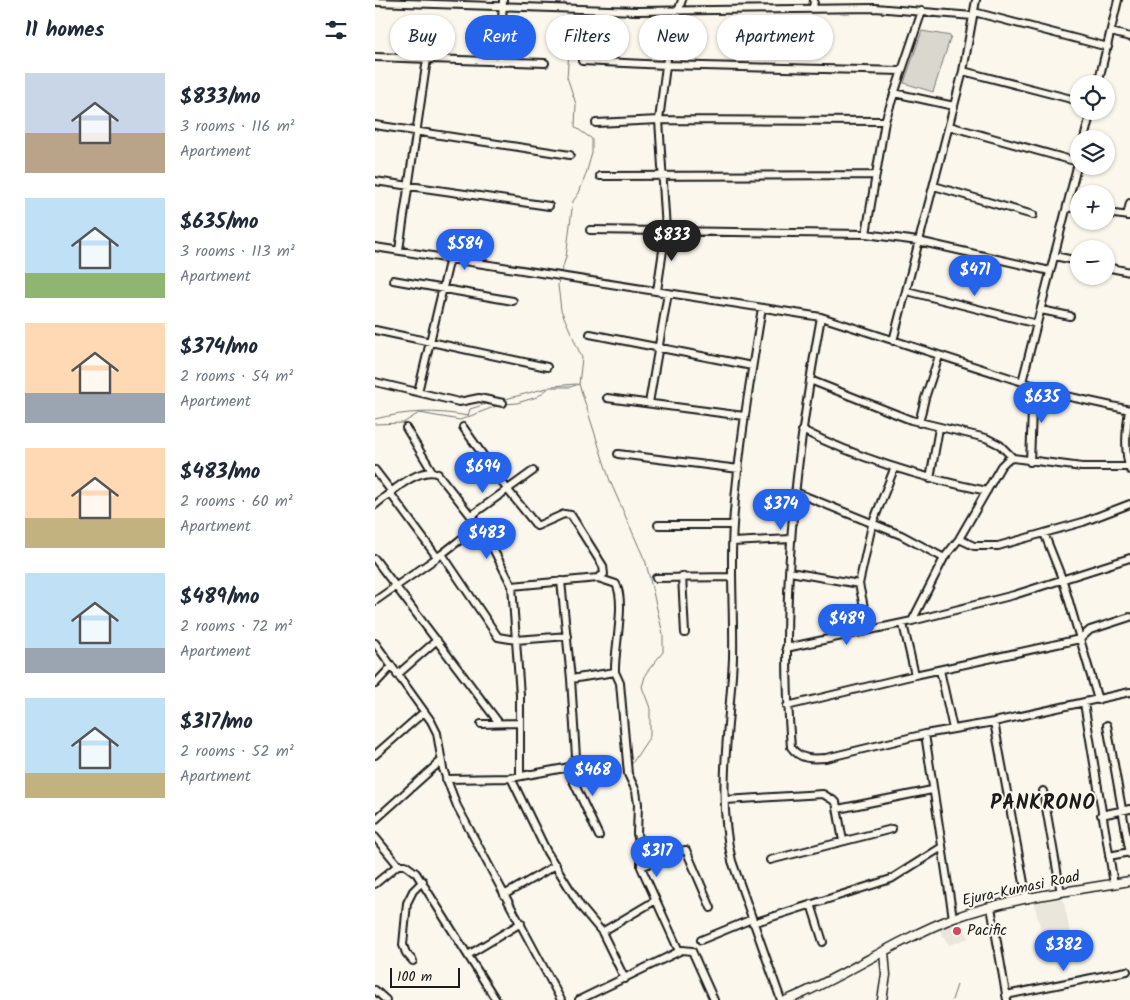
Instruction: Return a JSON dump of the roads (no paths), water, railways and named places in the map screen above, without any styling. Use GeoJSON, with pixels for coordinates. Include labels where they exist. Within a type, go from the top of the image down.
{"type":"FeatureCollection","features":[{"type":"Feature","properties":{"kind":"main road","name":"Ejura-Kumasi Road"},"geometry":{"type":"LineString","coordinates":[[787,1000],[838,978],[907,939],[953,918],[1027,899],[1130,881]]}},
{"type":"Feature","properties":{"kind":"main road"},"geometry":{"type":"LineString","coordinates":[[882,1000],[886,975],[884,952]]}},
{"type":"Feature","properties":{"kind":"street"},"geometry":{"type":"LineString","coordinates":[[657,291],[665,230],[659,120],[665,65],[677,10],[682,0]]}},
{"type":"Feature","properties":{"kind":"street"},"geometry":{"type":"LineString","coordinates":[[813,0],[813,8]]}},
{"type":"Feature","properties":{"kind":"street"},"geometry":{"type":"LineString","coordinates":[[893,340],[963,71],[975,0]]}},
{"type":"Feature","properties":{"kind":"street"},"geometry":{"type":"LineString","coordinates":[[1100,75],[1118,0]]}},
{"type":"Feature","properties":{"kind":"street"},"geometry":{"type":"LineString","coordinates":[[375,2],[503,3],[549,10],[637,11],[883,8],[973,14],[1108,47]]}},
{"type":"Feature","properties":{"kind":"street"},"geometry":{"type":"LineString","coordinates":[[501,62],[503,3]]}},
{"type":"Feature","properties":{"kind":"street"},"geometry":{"type":"LineString","coordinates":[[866,234],[885,121],[921,11]]}},
{"type":"Feature","properties":{"kind":"street"},"geometry":{"type":"LineString","coordinates":[[1111,32],[1130,37]]}},
{"type":"Feature","properties":{"kind":"street"},"geometry":{"type":"LineString","coordinates":[[375,57],[390,58]]}},
{"type":"Feature","properties":{"kind":"street"},"geometry":{"type":"LineString","coordinates":[[399,250],[427,60]]}},
{"type":"Feature","properties":{"kind":"street"},"geometry":{"type":"LineString","coordinates":[[452,60],[545,63]]}},
{"type":"Feature","properties":{"kind":"street"},"geometry":{"type":"LineString","coordinates":[[582,61],[665,65],[901,70]]}},
{"type":"Feature","properties":{"kind":"street"},"geometry":{"type":"LineString","coordinates":[[963,71],[1070,99]]}},
{"type":"Feature","properties":{"kind":"street"},"geometry":{"type":"LineString","coordinates":[[894,93],[954,106]]}},
{"type":"Feature","properties":{"kind":"street"},"geometry":{"type":"LineString","coordinates":[[596,123],[659,120],[885,121]]}},
{"type":"Feature","properties":{"kind":"street"},"geometry":{"type":"LineString","coordinates":[[375,125],[570,155]]}},
{"type":"Feature","properties":{"kind":"street"},"geometry":{"type":"LineString","coordinates":[[949,126],[1070,158]]}},
{"type":"Feature","properties":{"kind":"street"},"geometry":{"type":"LineString","coordinates":[[600,176],[876,175]]}},
{"type":"Feature","properties":{"kind":"street"},"geometry":{"type":"LineString","coordinates":[[1022,382],[1074,175]]}},
{"type":"Feature","properties":{"kind":"street"},"geometry":{"type":"LineString","coordinates":[[375,181],[549,206]]}},
{"type":"Feature","properties":{"kind":"street"},"geometry":{"type":"LineString","coordinates":[[934,186],[1033,215]]}},
{"type":"Feature","properties":{"kind":"street"},"geometry":{"type":"LineString","coordinates":[[1115,214],[1129,216],[1130,203]]}},
{"type":"Feature","properties":{"kind":"street"},"geometry":{"type":"LineString","coordinates":[[590,230],[866,234],[918,241],[1050,272]]}},
{"type":"Feature","properties":{"kind":"street"},"geometry":{"type":"LineString","coordinates":[[375,247],[821,317],[1022,382],[1096,404],[1129,410],[1125,437],[1129,469],[1030,462],[1013,458],[1007,460],[1001,466],[959,539],[944,558],[913,620]]}},
{"type":"Feature","properties":{"kind":"street"},"geometry":{"type":"LineString","coordinates":[[1054,256],[1070,259]]}},
{"type":"Feature","properties":{"kind":"street"},"geometry":{"type":"LineString","coordinates":[[418,392],[450,258]]}},
{"type":"Feature","properties":{"kind":"street"},"geometry":{"type":"LineString","coordinates":[[1115,269],[1130,272]]}},
{"type":"Feature","properties":{"kind":"street"},"geometry":{"type":"LineString","coordinates":[[393,280],[513,301]]}},
{"type":"Feature","properties":{"kind":"street"},"geometry":{"type":"LineString","coordinates":[[907,292],[1037,324]]}},
{"type":"Feature","properties":{"kind":"street"},"geometry":{"type":"LineString","coordinates":[[649,403],[668,294]]}},
{"type":"Feature","properties":{"kind":"street"},"geometry":{"type":"LineString","coordinates":[[762,308],[744,416],[733,525],[733,659],[724,759],[725,800],[728,844],[781,1000]]}},
{"type":"Feature","properties":{"kind":"street"},"geometry":{"type":"LineString","coordinates":[[1041,310],[1070,316]]}},
{"type":"Feature","properties":{"kind":"street"},"geometry":{"type":"LineString","coordinates":[[821,317],[802,430],[791,539],[786,648],[787,706],[791,747],[795,753],[811,759],[826,758],[925,734],[994,722],[1130,692]]}},
{"type":"Feature","properties":{"kind":"street"},"geometry":{"type":"LineString","coordinates":[[375,330],[547,367]]}},
{"type":"Feature","properties":{"kind":"street"},"geometry":{"type":"LineString","coordinates":[[590,334],[752,366]]}},
{"type":"Feature","properties":{"kind":"street"},"geometry":{"type":"LineString","coordinates":[[919,423],[939,356]]}},
{"type":"Feature","properties":{"kind":"street"},"geometry":{"type":"LineString","coordinates":[[810,380],[919,423],[987,438],[1000,445],[1013,458]]}},
{"type":"Feature","properties":{"kind":"street"},"geometry":{"type":"LineString","coordinates":[[375,382],[463,402],[479,398],[503,403]]}},
{"type":"Feature","properties":{"kind":"street"},"geometry":{"type":"LineString","coordinates":[[1030,462],[1033,385]]}},
{"type":"Feature","properties":{"kind":"street"},"geometry":{"type":"LineString","coordinates":[[607,398],[744,416]]}},
{"type":"Feature","properties":{"kind":"street"},"geometry":{"type":"LineString","coordinates":[[463,427],[507,489],[537,526],[564,514],[571,515],[603,566],[604,574],[598,578]]}},
{"type":"Feature","properties":{"kind":"street"},"geometry":{"type":"LineString","coordinates":[[406,428],[432,471],[438,474],[479,525],[512,586],[520,724],[520,776]]}},
{"type":"Feature","properties":{"kind":"street"},"geometry":{"type":"LineString","coordinates":[[930,479],[939,428]]}},
{"type":"Feature","properties":{"kind":"street"},"geometry":{"type":"LineString","coordinates":[[802,430],[833,446],[894,469],[930,479],[987,490]]}},
{"type":"Feature","properties":{"kind":"street"},"geometry":{"type":"LineString","coordinates":[[618,454],[739,469]]}},
{"type":"Feature","properties":{"kind":"street"},"geometry":{"type":"LineString","coordinates":[[869,630],[859,584],[872,525],[894,469]]}},
{"type":"Feature","properties":{"kind":"street"},"geometry":{"type":"LineString","coordinates":[[375,470],[440,555],[492,631],[505,639],[516,640],[567,636]]}},
{"type":"Feature","properties":{"kind":"street"},"geometry":{"type":"LineString","coordinates":[[375,505],[418,474],[432,471]]}},
{"type":"Feature","properties":{"kind":"street"},"geometry":{"type":"LineString","coordinates":[[472,515],[533,471]]}},
{"type":"Feature","properties":{"kind":"street"},"geometry":{"type":"LineString","coordinates":[[795,492],[872,525],[901,535],[944,558]]}},
{"type":"Feature","properties":{"kind":"street"},"geometry":{"type":"LineString","coordinates":[[959,539],[974,546],[985,548],[998,546],[1044,533],[1130,504]]}},
{"type":"Feature","properties":{"kind":"street"},"geometry":{"type":"LineString","coordinates":[[375,601],[479,525]]}},
{"type":"Feature","properties":{"kind":"street"},"geometry":{"type":"LineString","coordinates":[[658,525],[733,525]]}},
{"type":"Feature","properties":{"kind":"street"},"geometry":{"type":"LineString","coordinates":[[1044,533],[1063,581],[1098,700]]}},
{"type":"Feature","properties":{"kind":"street"},"geometry":{"type":"LineString","coordinates":[[733,542],[791,539]]}},
{"type":"Feature","properties":{"kind":"street"},"geometry":{"type":"LineString","coordinates":[[786,648],[903,624],[1063,581],[1130,558]]}},
{"type":"Feature","properties":{"kind":"street"},"geometry":{"type":"LineString","coordinates":[[375,559],[398,586],[499,723]]}},
{"type":"Feature","properties":{"kind":"street"},"geometry":{"type":"LineString","coordinates":[[790,572],[859,584]]}},
{"type":"Feature","properties":{"kind":"street"},"geometry":{"type":"LineString","coordinates":[[656,578],[682,576],[732,577]]}},
{"type":"Feature","properties":{"kind":"street"},"geometry":{"type":"LineString","coordinates":[[682,576],[685,633]]}},
{"type":"Feature","properties":{"kind":"street"},"geometry":{"type":"LineString","coordinates":[[512,586],[598,578],[613,582],[619,590],[615,672],[620,683],[628,774],[638,804],[637,834],[641,849],[641,867],[679,951]]}},
{"type":"Feature","properties":{"kind":"street"},"geometry":{"type":"LineString","coordinates":[[446,779],[511,778],[567,768],[574,763],[576,757],[571,680],[561,581]]}},
{"type":"Feature","properties":{"kind":"street"},"geometry":{"type":"LineString","coordinates":[[787,706],[915,674],[1080,638],[1090,630],[1130,617]]}},
{"type":"Feature","properties":{"kind":"street"},"geometry":{"type":"LineString","coordinates":[[903,624],[915,674]]}},
{"type":"Feature","properties":{"kind":"street"},"geometry":{"type":"LineString","coordinates":[[1075,625],[1090,630]]}},
{"type":"Feature","properties":{"kind":"street"},"geometry":{"type":"LineString","coordinates":[[397,676],[437,640]]}},
{"type":"Feature","properties":{"kind":"street"},"geometry":{"type":"LineString","coordinates":[[375,643],[437,733],[446,779],[504,895],[521,923],[561,1000]]}},
{"type":"Feature","properties":{"kind":"street"},"geometry":{"type":"LineString","coordinates":[[375,684],[391,667]]}},
{"type":"Feature","properties":{"kind":"street"},"geometry":{"type":"LineString","coordinates":[[940,670],[953,729]]}},
{"type":"Feature","properties":{"kind":"street"},"geometry":{"type":"LineString","coordinates":[[571,680],[615,672]]}},
{"type":"Feature","properties":{"kind":"street"},"geometry":{"type":"LineString","coordinates":[[1084,703],[1101,815],[1114,884]]}},
{"type":"Feature","properties":{"kind":"street"},"geometry":{"type":"LineString","coordinates":[[375,755],[424,712]]}},
{"type":"Feature","properties":{"kind":"street"},"geometry":{"type":"LineString","coordinates":[[994,722],[1027,899]]}},
{"type":"Feature","properties":{"kind":"street"},"geometry":{"type":"LineString","coordinates":[[481,724],[520,724]]}},
{"type":"Feature","properties":{"kind":"street"},"geometry":{"type":"LineString","coordinates":[[1107,724],[1130,853],[1109,856]]}},
{"type":"Feature","properties":{"kind":"street"},"geometry":{"type":"LineString","coordinates":[[925,734],[932,790],[953,918]]}},
{"type":"Feature","properties":{"kind":"street"},"geometry":{"type":"LineString","coordinates":[[375,820],[441,761]]}},
{"type":"Feature","properties":{"kind":"street"},"geometry":{"type":"LineString","coordinates":[[567,768],[599,836]]}},
{"type":"Feature","properties":{"kind":"street"},"geometry":{"type":"LineString","coordinates":[[511,778],[547,852],[581,907],[602,932],[625,978]]}},
{"type":"Feature","properties":{"kind":"street"},"geometry":{"type":"LineString","coordinates":[[839,809],[932,790]]}},
{"type":"Feature","properties":{"kind":"street"},"geometry":{"type":"LineString","coordinates":[[1043,791],[1061,893]]}},
{"type":"Feature","properties":{"kind":"street"},"geometry":{"type":"LineString","coordinates":[[725,800],[823,794],[836,802],[839,809],[843,841]]}},
{"type":"Feature","properties":{"kind":"street"},"geometry":{"type":"LineString","coordinates":[[1101,815],[1130,809]]}},
{"type":"Feature","properties":{"kind":"street"},"geometry":{"type":"LineString","coordinates":[[770,860],[892,829]]}},
{"type":"Feature","properties":{"kind":"street"},"geometry":{"type":"LineString","coordinates":[[375,837],[397,865],[412,869],[423,881],[496,1000]]}},
{"type":"Feature","properties":{"kind":"street"},"geometry":{"type":"LineString","coordinates":[[701,940],[753,921],[891,878],[942,847]]}},
{"type":"Feature","properties":{"kind":"street"},"geometry":{"type":"LineString","coordinates":[[641,867],[679,851],[686,850],[711,908]]}},
{"type":"Feature","properties":{"kind":"street"},"geometry":{"type":"LineString","coordinates":[[504,895],[556,864]]}},
{"type":"Feature","properties":{"kind":"street"},"geometry":{"type":"LineString","coordinates":[[375,884],[397,865]]}},
{"type":"Feature","properties":{"kind":"street"},"geometry":{"type":"LineString","coordinates":[[413,961],[406,953],[403,945],[407,903],[413,891],[423,881]]}},
{"type":"Feature","properties":{"kind":"street"},"geometry":{"type":"LineString","coordinates":[[602,932],[656,900]]}},
{"type":"Feature","properties":{"kind":"street"},"geometry":{"type":"LineString","coordinates":[[811,904],[823,942]]}},
{"type":"Feature","properties":{"kind":"street"},"geometry":{"type":"LineString","coordinates":[[991,907],[1007,997],[1127,970]]}},
{"type":"Feature","properties":{"kind":"street"},"geometry":{"type":"LineString","coordinates":[[468,954],[521,923]]}},
{"type":"Feature","properties":{"kind":"street"},"geometry":{"type":"LineString","coordinates":[[579,1000],[679,951],[692,952],[714,1000]]}},
{"type":"Feature","properties":{"kind":"street"},"geometry":{"type":"LineString","coordinates":[[375,990],[386,1000]]}},
{"type":"Feature","properties":{"kind":"waterway"},"geometry":{"type":"LineString","coordinates":[[563,0],[566,6]]}},
{"type":"Feature","properties":{"kind":"waterway"},"geometry":{"type":"LineString","coordinates":[[561,273],[566,257],[573,201],[579,193],[592,153],[592,139],[575,127],[576,104],[567,77],[570,39],[576,31],[574,18],[570,11]]}},
{"type":"Feature","properties":{"kind":"waterway"},"geometry":{"type":"LineString","coordinates":[[559,280],[561,310],[582,358],[579,384],[610,481],[646,563],[663,634],[663,652],[646,673],[642,687],[650,708],[650,736],[631,765]]}},
{"type":"Feature","properties":{"kind":"waterway"},"geometry":{"type":"LineString","coordinates":[[553,386],[576,384]]}},
{"type":"Feature","properties":{"kind":"waterway"},"geometry":{"type":"LineString","coordinates":[[505,404],[517,403],[537,397],[550,387],[570,387],[579,384]]}},
{"type":"Feature","properties":{"kind":"waterway"},"geometry":{"type":"LineString","coordinates":[[502,400],[547,388]]}},
{"type":"Feature","properties":{"kind":"waterway"},"geometry":{"type":"LineString","coordinates":[[375,419],[421,412],[468,416],[470,409],[489,403]]}},
{"type":"Feature","properties":{"kind":"waterway"},"geometry":{"type":"LineString","coordinates":[[375,424],[403,423],[419,413],[460,420],[499,405]]}},
{"type":"Feature","properties":{"kind":"waterway"},"geometry":{"type":"LineString","coordinates":[[952,1000],[957,985]]}},
{"type":"Feature","properties":{"kind":"place","name":"Pacific"},"geometry":{"type":"Point","coordinates":[957,931]}},
{"type":"Feature","properties":{"kind":"district","name":"PANKRONO"},"geometry":{"type":"Point","coordinates":[1043,804]}}]}
